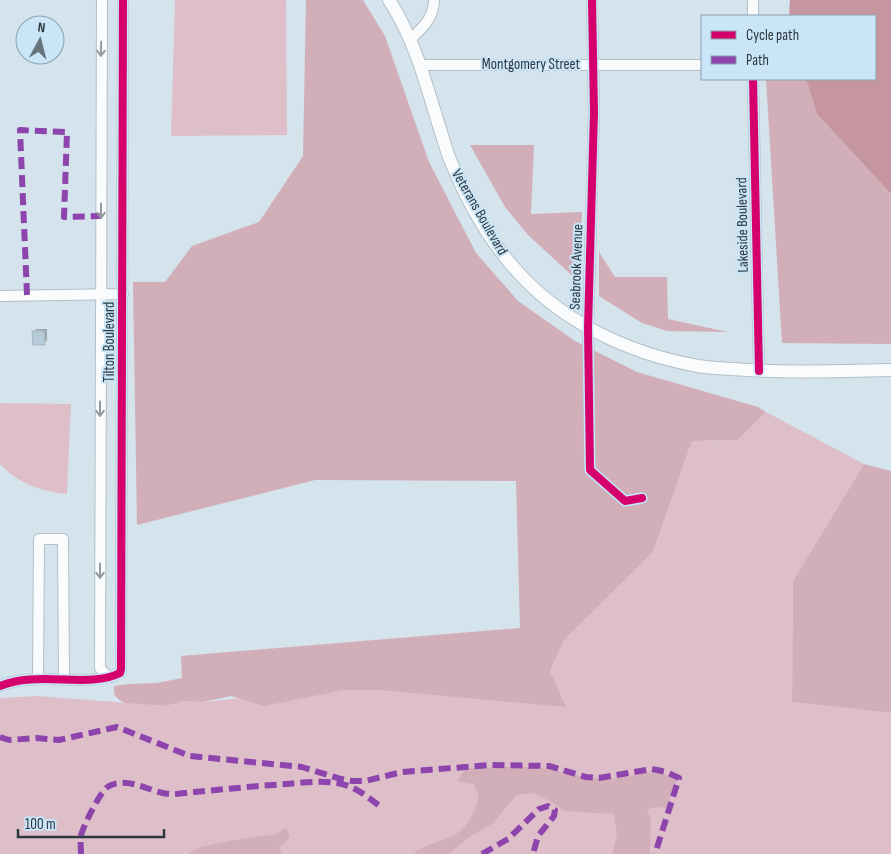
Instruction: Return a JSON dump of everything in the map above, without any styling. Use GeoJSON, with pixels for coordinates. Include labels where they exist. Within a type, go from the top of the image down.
{"type":"FeatureCollection","features":[{"type":"Feature","properties":{"kind":"main road","name":"Veterans Boulevard"},"geometry":{"type":"LineString","coordinates":[[389,0],[397,12],[420,65],[450,161],[484,225],[509,263],[559,309],[614,342],[644,353],[699,366],[758,371],[891,370]]}},
{"type":"Feature","properties":{"kind":"street","name":"Tilton Boulevard"},"geometry":{"type":"LineString","coordinates":[[102,0],[100,668],[111,677],[120,672],[121,669],[123,0]]}},
{"type":"Feature","properties":{"kind":"street"},"geometry":{"type":"LineString","coordinates":[[409,40],[422,29],[432,14],[434,0]]}},
{"type":"Feature","properties":{"kind":"street","name":"Seabrook Avenue"},"geometry":{"type":"LineString","coordinates":[[592,0],[594,112],[588,328],[590,470],[625,501],[642,498]]}},
{"type":"Feature","properties":{"kind":"street"},"geometry":{"type":"LineString","coordinates":[[753,0],[753,15]]}},
{"type":"Feature","properties":{"kind":"street","name":"Montgomery Street"},"geometry":{"type":"LineString","coordinates":[[420,65],[701,65]]}},
{"type":"Feature","properties":{"kind":"street","name":"Lakeside Boulevard"},"geometry":{"type":"LineString","coordinates":[[753,80],[758,371]]}},
{"type":"Feature","properties":{"kind":"street"},"geometry":{"type":"LineString","coordinates":[[0,296],[123,294]]}},
{"type":"Feature","properties":{"kind":"street"},"geometry":{"type":"LineString","coordinates":[[38,678],[39,539],[63,539],[64,679]]}},
{"type":"Feature","properties":{"kind":"street"},"geometry":{"type":"LineString","coordinates":[[0,686],[6,683],[38,678],[94,679],[111,677]]}},
{"type":"Feature","properties":{"kind":"shaded area"},"geometry":{"type":"Polygon","coordinates":[[[175,0],[286,0],[287,135],[171,136],[175,0]]]}},
{"type":"Feature","properties":{"kind":"shaded area"},"geometry":{"type":"Polygon","coordinates":[[[306,0],[363,0],[385,36],[429,162],[476,253],[518,301],[575,341],[637,372],[758,407],[766,412],[738,440],[692,441],[653,552],[564,640],[550,671],[566,707],[380,690],[344,690],[264,706],[231,696],[203,702],[184,701],[166,706],[125,703],[114,694],[114,686],[157,683],[182,678],[181,656],[520,628],[516,481],[315,480],[137,525],[133,282],[165,282],[192,246],[259,222],[303,156],[306,0]]]}},
{"type":"Feature","properties":{"kind":"shaded area"},"geometry":{"type":"Polygon","coordinates":[[[790,0],[891,0],[891,194],[817,114],[806,80],[876,80],[876,15],[789,15],[790,0]]]}},
{"type":"Feature","properties":{"kind":"shaded area"},"geometry":{"type":"Polygon","coordinates":[[[766,80],[806,80],[817,114],[891,194],[891,344],[782,343],[766,80]]]}},
{"type":"Feature","properties":{"kind":"shaded area"},"geometry":{"type":"Polygon","coordinates":[[[470,145],[534,145],[531,214],[582,212],[578,281],[528,235],[505,207],[470,145]]]}},
{"type":"Feature","properties":{"kind":"shaded area"},"geometry":{"type":"Polygon","coordinates":[[[599,252],[615,277],[667,277],[668,319],[728,332],[667,331],[642,323],[599,296],[599,252]]]}},
{"type":"Feature","properties":{"kind":"shaded area"},"geometry":{"type":"Polygon","coordinates":[[[0,403],[71,404],[67,494],[48,491],[30,485],[15,477],[0,464],[0,403]]]}},
{"type":"Feature","properties":{"kind":"shaded area"},"geometry":{"type":"Polygon","coordinates":[[[766,412],[864,464],[793,581],[792,702],[891,713],[891,854],[0,854],[0,698],[37,696],[166,706],[184,701],[204,702],[354,686],[563,701],[550,671],[564,640],[653,552],[692,441],[738,440],[766,412]]]}},
{"type":"Feature","properties":{"kind":"shaded area"},"geometry":{"type":"Polygon","coordinates":[[[864,464],[891,471],[891,713],[792,702],[793,581],[864,464]]]}},
{"type":"Feature","properties":{"kind":"shaded area"},"geometry":{"type":"Polygon","coordinates":[[[511,767],[546,769],[600,779],[615,779],[659,773],[677,781],[666,808],[656,807],[647,809],[651,819],[650,854],[612,854],[617,835],[614,814],[564,811],[550,801],[532,793],[517,795],[493,823],[468,838],[449,854],[413,854],[424,847],[453,836],[468,822],[479,797],[474,784],[457,781],[466,768],[511,767]]]}},
{"type":"Feature","properties":{"kind":"shaded area"},"geometry":{"type":"Polygon","coordinates":[[[286,827],[290,838],[279,848],[282,854],[188,854],[200,847],[276,834],[286,827]]]}},
{"type":"Feature","properties":{"kind":"building"},"geometry":{"type":"Polygon","coordinates":[[[32,331],[44,331],[45,345],[33,345],[32,331]]]}},
{"type":"Feature","properties":{"kind":"marked path"},"geometry":{"type":"LineString","coordinates":[[27,295],[20,130],[67,132],[64,217],[101,216]]}},
{"type":"Feature","properties":{"kind":"marked path"},"geometry":{"type":"LineString","coordinates":[[0,737],[9,740],[36,738],[59,740],[117,727],[190,756],[302,767],[353,781],[365,781],[402,772],[490,765],[549,766],[586,777],[599,778],[652,769],[666,772],[679,778],[655,854]]}},
{"type":"Feature","properties":{"kind":"marked path"},"geometry":{"type":"LineString","coordinates":[[81,854],[81,835],[89,816],[105,789],[116,783],[132,784],[172,794],[305,782],[330,782],[343,784],[355,789],[382,808]]}},
{"type":"Feature","properties":{"kind":"marked path"},"geometry":{"type":"LineString","coordinates":[[482,854],[508,839],[539,809],[548,806],[555,810],[554,816],[538,836],[533,854]]}},
{"type":"Feature","properties":{"kind":"cycle path"},"geometry":{"type":"LineString","coordinates":[[0,686],[30,679],[93,680],[120,673],[121,669],[123,0]]}},
{"type":"Feature","properties":{"kind":"cycle path"},"geometry":{"type":"LineString","coordinates":[[592,0],[594,112],[588,328],[590,470],[625,501],[642,498]]}},
{"type":"Feature","properties":{"kind":"cycle path"},"geometry":{"type":"LineString","coordinates":[[753,80],[759,371]]}}]}
